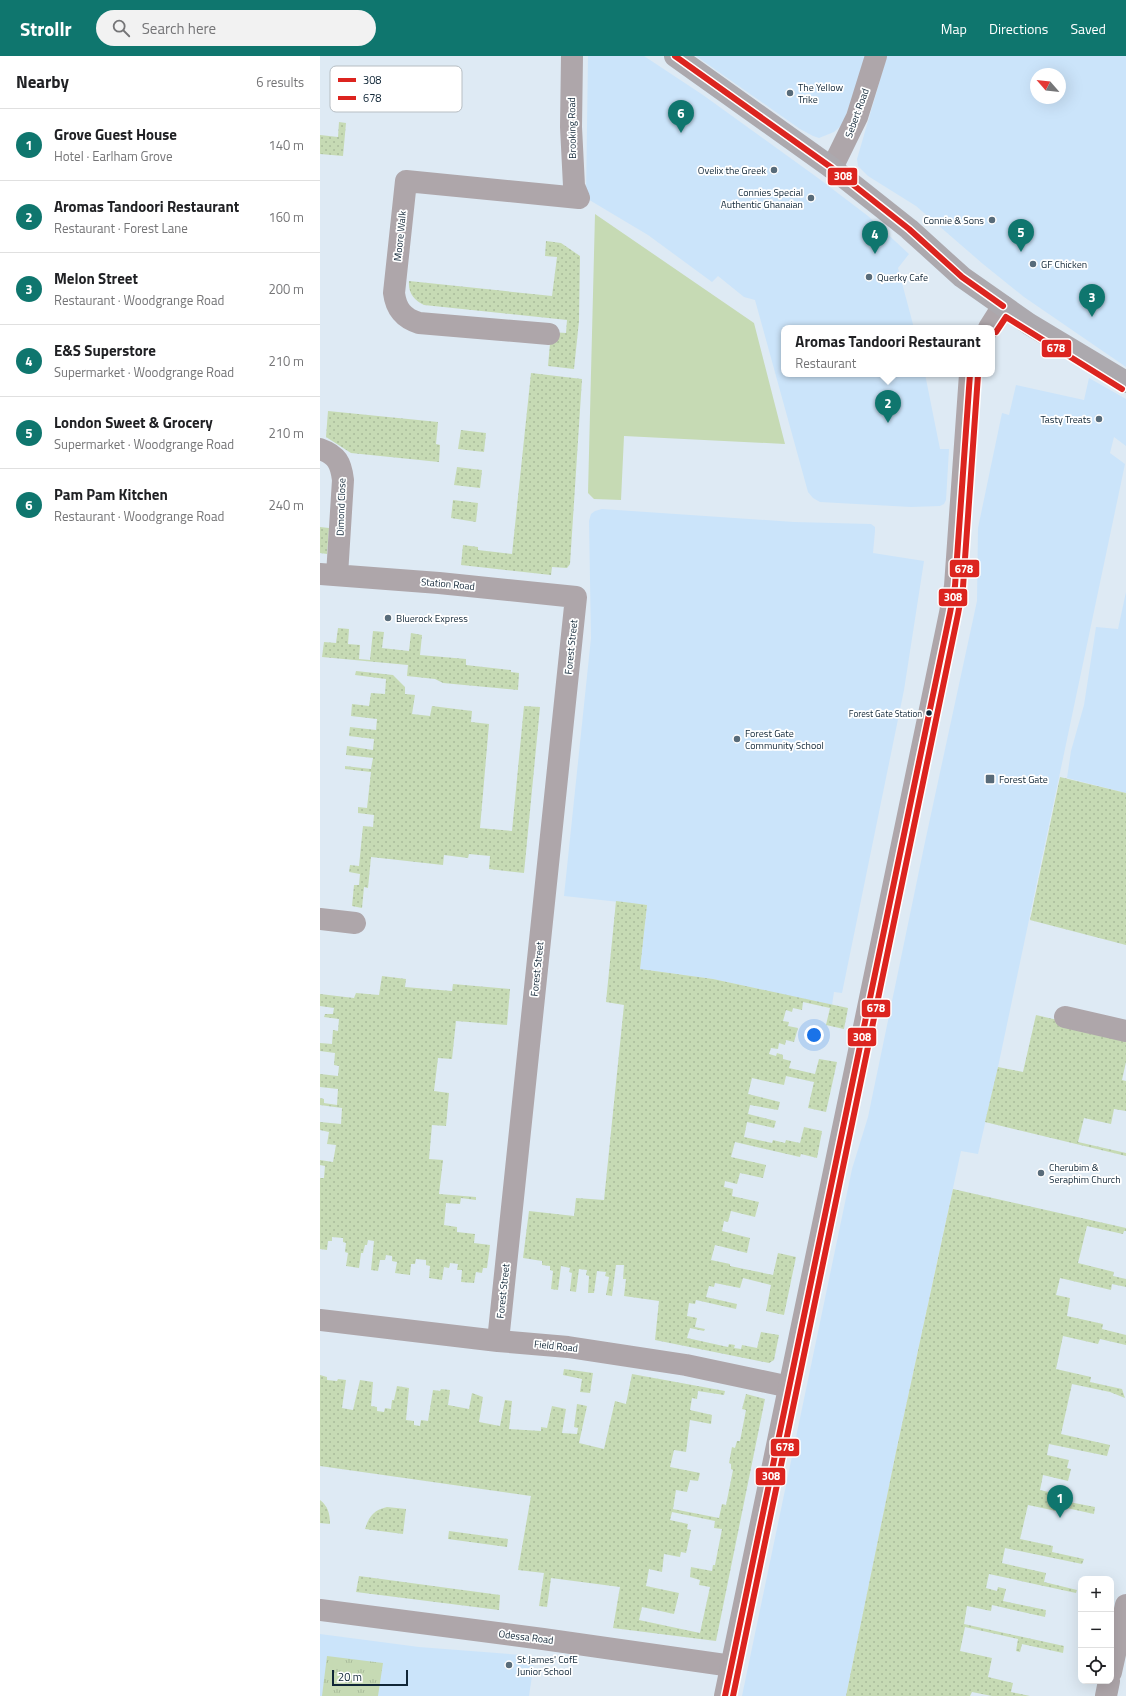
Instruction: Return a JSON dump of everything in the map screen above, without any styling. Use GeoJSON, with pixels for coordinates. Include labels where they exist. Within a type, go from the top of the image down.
{"type":"FeatureCollection","features":[{"type":"Feature","properties":{"kind":"main road"},"geometry":{"type":"LineString","coordinates":[[675,56],[832,168],[909,229],[962,277],[1003,306],[1126,382]]}},
{"type":"Feature","properties":{"kind":"street","name":"Brooking Road"},"geometry":{"type":"LineString","coordinates":[[572,56],[571,127],[574,186],[579,198]]}},
{"type":"Feature","properties":{"kind":"street","name":"Sebert Road"},"geometry":{"type":"LineString","coordinates":[[832,168],[857,117],[876,56]]}},
{"type":"Feature","properties":{"kind":"street","name":"Moore Walk"},"geometry":{"type":"LineString","coordinates":[[549,334],[419,323],[404,316],[395,302],[394,293],[406,181],[579,198]]}},
{"type":"Feature","properties":{"kind":"street"},"geometry":{"type":"LineString","coordinates":[[990,325],[1003,306]]}},
{"type":"Feature","properties":{"kind":"street"},"geometry":{"type":"LineString","coordinates":[[725,1696],[955,586],[970,377]]}},
{"type":"Feature","properties":{"kind":"street","name":"Dimond Close"},"geometry":{"type":"LineString","coordinates":[[320,449],[327,452],[341,465],[343,480],[329,575]]}},
{"type":"Feature","properties":{"kind":"street","name":"Station Road"},"geometry":{"type":"LineString","coordinates":[[329,575],[439,583],[576,597]]}},
{"type":"Feature","properties":{"kind":"street","name":"Forest Street"},"geometry":{"type":"LineString","coordinates":[[498,1341],[576,597]]}},
{"type":"Feature","properties":{"kind":"street"},"geometry":{"type":"LineString","coordinates":[[320,919],[355,923]]}},
{"type":"Feature","properties":{"kind":"street"},"geometry":{"type":"LineString","coordinates":[[1065,1017],[1126,1031]]}},
{"type":"Feature","properties":{"kind":"street","name":"Field Road"},"geometry":{"type":"LineString","coordinates":[[320,1320],[498,1341],[568,1347],[686,1364],[790,1387]]}},
{"type":"Feature","properties":{"kind":"street"},"geometry":{"type":"LineString","coordinates":[[1114,1659],[1126,1605]]}},
{"type":"Feature","properties":{"kind":"street","name":"Odessa Road"},"geometry":{"type":"LineString","coordinates":[[320,1610],[543,1639],[732,1666]]}},
{"type":"Feature","properties":{"kind":"street"},"geometry":{"type":"LineString","coordinates":[[1106,1696],[1108,1684]]}},
{"type":"Feature","properties":{"kind":"shaded area"},"geometry":{"type":"Polygon","coordinates":[[[588,56],[644,56],[703,95],[868,216],[909,254],[898,268],[913,325],[781,325],[781,377],[926,377],[940,449],[949,449],[946,500],[944,504],[940,506],[911,507],[820,502],[813,498],[808,492],[755,300],[744,297],[718,276],[712,282],[648,235],[586,198],[588,56]]]}},
{"type":"Feature","properties":{"kind":"shaded area"},"geometry":{"type":"Polygon","coordinates":[[[696,56],[866,56],[843,124],[834,132],[819,138],[800,129],[696,56]]]}},
{"type":"Feature","properties":{"kind":"shaded area"},"geometry":{"type":"Polygon","coordinates":[[[887,56],[1126,56],[1126,367],[1024,297],[916,206],[868,176],[858,166],[857,159],[887,56]]]}},
{"type":"Feature","properties":{"kind":"shaded area"},"geometry":{"type":"Polygon","coordinates":[[[1089,378],[1126,399],[1126,446],[1114,437],[1110,453],[1125,464],[998,1067],[978,1154],[961,1151],[896,1452],[846,1696],[742,1696],[852,1169],[868,1117],[977,601],[978,528],[1002,413],[1009,415],[1016,385],[1084,400],[1089,378]]]}},
{"type":"Feature","properties":{"kind":"shaded area","name":"Forest Gate Community School"},"geometry":{"type":"Polygon","coordinates":[[[602,509],[794,522],[871,524],[875,527],[873,553],[924,561],[904,690],[842,993],[834,992],[832,1005],[713,979],[640,969],[647,905],[564,896],[591,638],[589,521],[591,514],[602,509]]]}},
{"type":"Feature","properties":{"kind":"shaded area"},"geometry":{"type":"Polygon","coordinates":[[[1126,592],[1126,793],[1067,778],[1071,751],[1084,705],[1096,627],[1118,629],[1126,592]]]}},
{"type":"Feature","properties":{"kind":"shaded area"},"geometry":{"type":"Polygon","coordinates":[[[320,1634],[419,1647],[535,1656],[529,1696],[320,1696],[320,1634]]]}},
{"type":"Feature","properties":{"kind":"green space"},"geometry":{"type":"Polygon","coordinates":[[[339,122],[346,123],[343,156],[320,154],[320,135],[338,137],[339,122]]]}},
{"type":"Feature","properties":{"kind":"green space"},"geometry":{"type":"Polygon","coordinates":[[[595,214],[754,323],[785,444],[624,436],[621,500],[594,499],[588,493],[595,214]]]}},
{"type":"Feature","properties":{"kind":"green space"},"geometry":{"type":"Polygon","coordinates":[[[546,241],[561,243],[580,256],[579,321],[574,369],[548,366],[551,332],[566,333],[567,320],[424,305],[412,296],[409,281],[552,296],[557,257],[545,256],[546,241]]]}},
{"type":"Feature","properties":{"kind":"green space"},"geometry":{"type":"Polygon","coordinates":[[[531,373],[582,379],[570,564],[567,568],[552,567],[551,575],[461,565],[463,545],[478,547],[478,550],[512,554],[531,373]]]}},
{"type":"Feature","properties":{"kind":"green space"},"geometry":{"type":"Polygon","coordinates":[[[328,411],[438,422],[436,444],[440,445],[439,462],[351,453],[326,437],[328,411]]]}},
{"type":"Feature","properties":{"kind":"green space"},"geometry":{"type":"Polygon","coordinates":[[[461,430],[486,433],[484,452],[458,449],[461,430]]]}},
{"type":"Feature","properties":{"kind":"green space"},"geometry":{"type":"Polygon","coordinates":[[[457,467],[482,470],[480,488],[454,485],[457,467]]]}},
{"type":"Feature","properties":{"kind":"green space"},"geometry":{"type":"Polygon","coordinates":[[[453,500],[478,503],[476,522],[451,518],[453,500]]]}},
{"type":"Feature","properties":{"kind":"green space"},"geometry":{"type":"Polygon","coordinates":[[[320,527],[329,528],[327,554],[320,553],[320,527]]]}},
{"type":"Feature","properties":{"kind":"green space"},"geometry":{"type":"Polygon","coordinates":[[[338,628],[349,629],[348,644],[360,645],[359,659],[370,660],[373,631],[384,632],[382,648],[409,651],[411,633],[422,635],[420,655],[466,659],[466,665],[511,670],[511,672],[519,673],[518,690],[443,683],[435,679],[407,676],[408,665],[322,657],[324,642],[336,643],[338,628]]]}},
{"type":"Feature","properties":{"kind":"green space"},"geometry":{"type":"Polygon","coordinates":[[[356,671],[393,675],[405,687],[405,694],[415,695],[412,714],[430,716],[432,706],[472,711],[471,722],[489,724],[480,828],[512,831],[524,706],[540,707],[524,873],[489,869],[490,856],[469,854],[468,858],[444,855],[443,865],[371,857],[368,888],[364,887],[362,908],[352,906],[354,885],[359,885],[360,874],[349,872],[350,865],[359,866],[363,826],[373,827],[374,815],[358,813],[358,807],[367,808],[371,772],[345,769],[345,766],[371,769],[373,758],[346,755],[347,746],[373,750],[374,739],[349,736],[350,727],[376,730],[377,719],[351,716],[352,704],[369,706],[371,693],[385,694],[386,679],[355,675],[356,671]]]}},
{"type":"Feature","properties":{"kind":"green space"},"geometry":{"type":"Polygon","coordinates":[[[1060,777],[1126,793],[1126,945],[1030,920],[1060,777]]]}},
{"type":"Feature","properties":{"kind":"green space"},"geometry":{"type":"Polygon","coordinates":[[[616,901],[647,905],[640,969],[713,979],[848,1008],[844,1029],[826,1025],[830,1008],[803,1002],[802,1010],[793,1008],[792,1012],[786,1010],[783,1021],[789,1022],[788,1026],[798,1028],[794,1042],[786,1040],[785,1045],[779,1043],[778,1049],[771,1048],[769,1054],[776,1056],[777,1053],[783,1055],[783,1059],[791,1061],[789,1068],[815,1074],[819,1059],[837,1062],[826,1112],[808,1108],[814,1082],[786,1076],[784,1085],[752,1078],[748,1094],[780,1102],[778,1110],[750,1105],[748,1114],[776,1121],[774,1128],[747,1122],[744,1137],[772,1143],[773,1140],[785,1143],[786,1140],[800,1143],[804,1127],[822,1131],[817,1158],[801,1154],[800,1157],[735,1142],[731,1157],[766,1165],[763,1178],[740,1173],[737,1184],[725,1181],[724,1187],[733,1189],[732,1196],[759,1202],[755,1217],[731,1211],[728,1222],[724,1221],[722,1231],[750,1238],[747,1253],[715,1245],[711,1260],[730,1264],[730,1266],[773,1275],[778,1253],[796,1257],[784,1315],[766,1311],[771,1285],[743,1278],[740,1288],[715,1283],[714,1287],[709,1286],[706,1297],[737,1304],[736,1309],[696,1300],[695,1304],[689,1303],[687,1316],[697,1318],[695,1327],[705,1329],[704,1331],[690,1328],[687,1338],[728,1347],[729,1344],[735,1345],[734,1348],[741,1349],[742,1345],[757,1348],[761,1332],[779,1335],[774,1360],[769,1363],[655,1340],[659,1301],[624,1296],[626,1279],[623,1279],[624,1265],[616,1265],[612,1296],[606,1295],[609,1277],[605,1276],[606,1272],[597,1271],[594,1293],[588,1293],[589,1276],[586,1275],[587,1270],[579,1269],[576,1292],[570,1291],[572,1273],[569,1272],[570,1268],[561,1266],[558,1290],[551,1289],[553,1271],[550,1270],[550,1266],[542,1265],[542,1261],[523,1258],[529,1211],[574,1216],[576,1198],[604,1200],[624,1005],[606,1002],[616,901]]]}},
{"type":"Feature","properties":{"kind":"green space"},"geometry":{"type":"Polygon","coordinates":[[[382,976],[406,979],[405,987],[452,991],[453,984],[510,989],[507,1025],[456,1021],[452,1059],[438,1058],[434,1091],[449,1093],[446,1126],[432,1125],[429,1159],[443,1160],[439,1194],[476,1197],[476,1200],[461,1198],[460,1204],[446,1203],[444,1225],[457,1227],[457,1232],[475,1234],[474,1243],[490,1245],[487,1268],[483,1268],[482,1273],[476,1272],[474,1283],[461,1282],[462,1270],[457,1270],[458,1264],[450,1263],[449,1268],[444,1267],[442,1280],[429,1278],[430,1266],[426,1265],[426,1260],[416,1259],[415,1264],[411,1264],[410,1275],[395,1273],[397,1262],[392,1261],[392,1256],[386,1255],[385,1260],[380,1260],[378,1271],[371,1270],[374,1241],[368,1240],[367,1245],[365,1245],[363,1253],[361,1253],[359,1268],[346,1266],[348,1253],[345,1252],[346,1243],[343,1242],[343,1238],[332,1237],[332,1241],[328,1241],[327,1250],[320,1249],[320,1178],[324,1178],[325,1166],[320,1165],[320,1160],[333,1162],[336,1145],[327,1144],[329,1132],[320,1130],[320,1122],[341,1124],[342,1108],[320,1105],[320,1098],[324,1099],[324,1103],[337,1105],[338,1089],[320,1087],[320,1074],[338,1076],[339,1066],[334,1065],[335,1053],[320,1051],[320,1043],[332,1044],[333,1030],[338,1031],[339,1019],[324,1017],[325,1014],[333,1014],[334,1008],[320,1006],[320,994],[354,998],[356,993],[379,995],[382,976]]]}},
{"type":"Feature","properties":{"kind":"green space"},"geometry":{"type":"Polygon","coordinates":[[[1036,1015],[1126,1036],[1126,1062],[1122,1080],[1126,1081],[1126,1111],[1114,1109],[1111,1124],[1084,1118],[1078,1142],[1126,1153],[1126,1156],[985,1122],[998,1067],[1023,1072],[1036,1015]]]}},
{"type":"Feature","properties":{"kind":"green space"},"geometry":{"type":"Polygon","coordinates":[[[953,1189],[1126,1228],[1126,1231],[1124,1231],[1123,1234],[1087,1226],[1078,1263],[1114,1272],[1113,1276],[1126,1279],[1126,1287],[1112,1284],[1111,1290],[1060,1278],[1056,1295],[1070,1298],[1067,1316],[1103,1324],[1102,1329],[1126,1335],[1126,1345],[1100,1339],[1098,1344],[1063,1336],[1056,1369],[1091,1377],[1090,1382],[1122,1389],[1125,1398],[1110,1392],[1072,1384],[1061,1434],[1110,1445],[1107,1456],[1049,1444],[1047,1455],[1069,1460],[1067,1468],[1071,1469],[1068,1481],[1043,1475],[1040,1490],[1065,1496],[1064,1501],[1095,1507],[1094,1514],[1062,1507],[1061,1512],[1028,1505],[1020,1539],[1053,1546],[1052,1552],[1084,1559],[1082,1564],[1005,1548],[1002,1563],[1046,1573],[1044,1582],[1077,1590],[1076,1593],[989,1574],[986,1588],[997,1591],[998,1587],[1006,1589],[1003,1601],[1046,1610],[1045,1617],[992,1605],[991,1611],[967,1606],[964,1624],[1064,1646],[1063,1653],[1022,1644],[1020,1652],[1016,1651],[1018,1639],[965,1627],[960,1651],[992,1658],[988,1677],[1013,1683],[1011,1692],[1030,1696],[992,1696],[972,1692],[970,1696],[846,1696],[896,1452],[953,1189]]]}},
{"type":"Feature","properties":{"kind":"green space"},"geometry":{"type":"Polygon","coordinates":[[[564,1369],[593,1373],[590,1393],[580,1392],[582,1379],[563,1375],[564,1369]]]}},
{"type":"Feature","properties":{"kind":"green space"},"geometry":{"type":"Polygon","coordinates":[[[632,1374],[725,1391],[724,1395],[698,1391],[697,1399],[692,1398],[690,1410],[712,1415],[711,1424],[690,1420],[686,1452],[674,1450],[670,1467],[700,1473],[698,1481],[690,1480],[687,1492],[676,1490],[673,1509],[719,1518],[722,1504],[726,1505],[733,1470],[731,1469],[731,1464],[729,1463],[732,1447],[735,1448],[737,1441],[740,1441],[746,1410],[742,1409],[746,1394],[765,1399],[716,1641],[613,1628],[620,1587],[551,1578],[547,1607],[539,1606],[544,1573],[518,1570],[531,1496],[320,1466],[320,1375],[327,1377],[327,1380],[346,1380],[342,1408],[353,1410],[360,1380],[373,1382],[371,1406],[377,1407],[377,1411],[384,1412],[385,1408],[391,1409],[392,1400],[394,1400],[397,1386],[409,1388],[406,1420],[414,1421],[414,1425],[420,1426],[421,1420],[428,1421],[433,1390],[440,1391],[441,1389],[450,1390],[448,1405],[469,1409],[472,1393],[483,1397],[479,1422],[500,1426],[505,1400],[512,1401],[509,1429],[541,1431],[541,1427],[547,1428],[552,1406],[566,1409],[562,1433],[577,1434],[578,1428],[574,1427],[577,1404],[587,1406],[579,1443],[604,1449],[615,1401],[626,1404],[632,1374]],[[672,1512],[670,1520],[688,1524],[687,1529],[691,1530],[686,1553],[681,1552],[680,1557],[664,1554],[662,1572],[649,1569],[646,1586],[679,1593],[674,1614],[642,1607],[639,1620],[700,1633],[710,1587],[699,1585],[700,1580],[690,1577],[691,1567],[712,1571],[713,1565],[715,1565],[722,1529],[714,1528],[715,1521],[672,1512]]]}},
{"type":"Feature","properties":{"kind":"green space"},"geometry":{"type":"Polygon","coordinates":[[[320,1500],[328,1510],[330,1524],[320,1523],[320,1500]]]}},
{"type":"Feature","properties":{"kind":"green space"},"geometry":{"type":"Polygon","coordinates":[[[387,1507],[406,1509],[403,1534],[365,1529],[368,1520],[375,1512],[387,1507]]]}},
{"type":"Feature","properties":{"kind":"green space"},"geometry":{"type":"Polygon","coordinates":[[[449,1531],[508,1539],[507,1547],[448,1539],[449,1531]]]}},
{"type":"Feature","properties":{"kind":"green space"},"geometry":{"type":"Polygon","coordinates":[[[359,1576],[500,1595],[499,1610],[356,1592],[359,1576]]]}},
{"type":"Feature","properties":{"kind":"green space"},"geometry":{"type":"Polygon","coordinates":[[[327,1656],[383,1663],[378,1696],[322,1696],[327,1656]]]}},
{"type":"Feature","properties":{"kind":"transit line","name":"308"},"geometry":{"type":"LineString","coordinates":[[675,56],[832,168],[909,229],[962,277],[1003,306]]}},
{"type":"Feature","properties":{"kind":"transit line","name":"678"},"geometry":{"type":"LineString","coordinates":[[996,332],[1006,317],[1122,389]]}},
{"type":"Feature","properties":{"kind":"transit line","name":"308"},"geometry":{"type":"LineString","coordinates":[[725,1696],[950,613],[955,586],[970,377]]}},
{"type":"Feature","properties":{"kind":"transit line","name":"678"},"geometry":{"type":"LineString","coordinates":[[733,1696],[958,614],[963,587],[978,377]]}},
{"type":"Feature","properties":{"kind":"place","name":"The Yellow Trike"},"geometry":{"type":"Point","coordinates":[790,93]}},
{"type":"Feature","properties":{"kind":"place","name":"Pam Pam Kitchen"},"geometry":{"type":"Point","coordinates":[681,133]}},
{"type":"Feature","properties":{"kind":"place","name":"Ovelix the Greek"},"geometry":{"type":"Point","coordinates":[774,170]}},
{"type":"Feature","properties":{"kind":"place","name":"Connies Special Authentic Ghanaian"},"geometry":{"type":"Point","coordinates":[811,198]}},
{"type":"Feature","properties":{"kind":"place","name":"Connie & Sons"},"geometry":{"type":"Point","coordinates":[992,220]}},
{"type":"Feature","properties":{"kind":"place","name":"London Sweet & Grocery"},"geometry":{"type":"Point","coordinates":[1021,252]}},
{"type":"Feature","properties":{"kind":"place","name":"E&S Superstore"},"geometry":{"type":"Point","coordinates":[875,254]}},
{"type":"Feature","properties":{"kind":"place","name":"GF Chicken"},"geometry":{"type":"Point","coordinates":[1033,264]}},
{"type":"Feature","properties":{"kind":"place","name":"Querky Cafe"},"geometry":{"type":"Point","coordinates":[869,277]}},
{"type":"Feature","properties":{"kind":"place","name":"Melon Street"},"geometry":{"type":"Point","coordinates":[1092,317]}},
{"type":"Feature","properties":{"kind":"place","name":"Tasty Treats"},"geometry":{"type":"Point","coordinates":[1099,419]}},
{"type":"Feature","properties":{"kind":"place","name":"Aromas Tandoori Restaurant"},"geometry":{"type":"Point","coordinates":[888,423]}},
{"type":"Feature","properties":{"kind":"place","name":"Bluerock Express"},"geometry":{"type":"Point","coordinates":[388,618]}},
{"type":"Feature","properties":{"kind":"place","name":"Forest Gate Station"},"geometry":{"type":"Point","coordinates":[929,713]}},
{"type":"Feature","properties":{"kind":"place","name":"Forest Gate Community School"},"geometry":{"type":"Point","coordinates":[737,739]}},
{"type":"Feature","properties":{"kind":"place","name":"Forest Gate"},"geometry":{"type":"Point","coordinates":[990,779]}},
{"type":"Feature","properties":{"kind":"place","name":"Cherubim & Seraphim Church"},"geometry":{"type":"Point","coordinates":[1041,1173]}},
{"type":"Feature","properties":{"kind":"place","name":"Grove Guest House"},"geometry":{"type":"Point","coordinates":[1060,1518]}},
{"type":"Feature","properties":{"kind":"place","name":"St James' CofE Junior School"},"geometry":{"type":"Point","coordinates":[509,1665]}}]}
